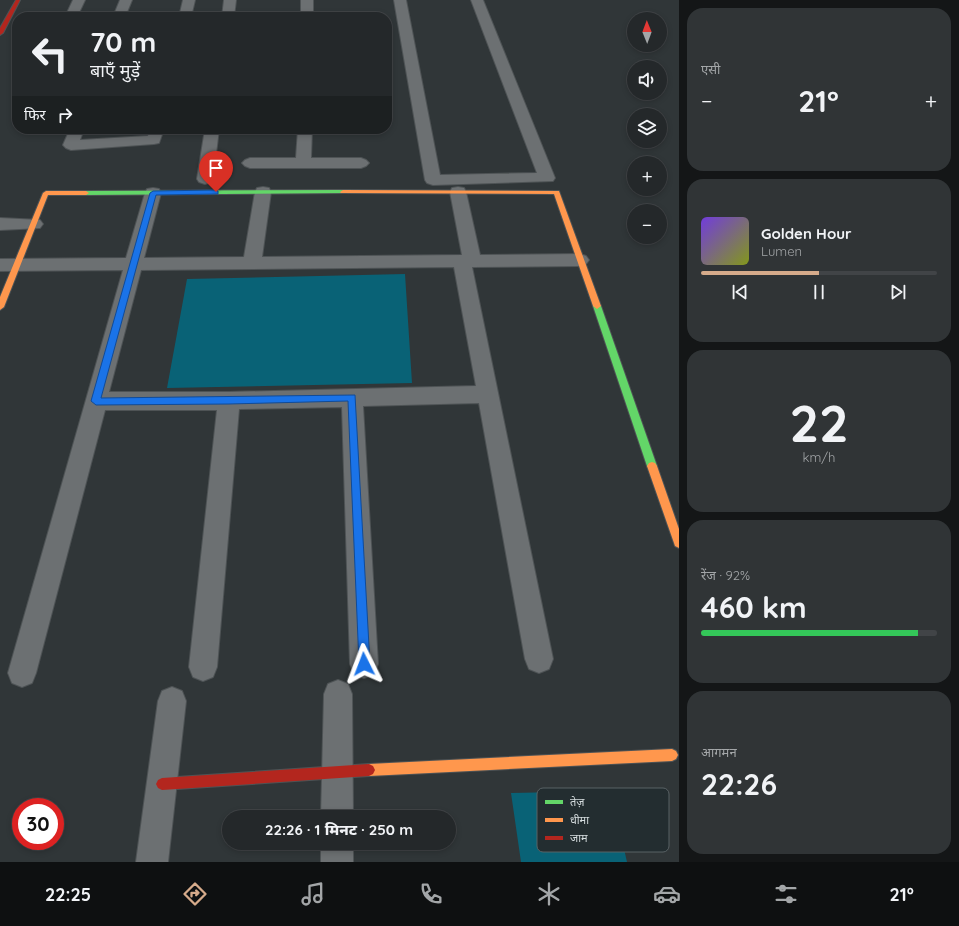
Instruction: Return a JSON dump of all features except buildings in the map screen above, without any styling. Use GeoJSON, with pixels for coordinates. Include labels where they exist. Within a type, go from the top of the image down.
{"type":"FeatureCollection","features":[{"type":"Feature","properties":{"kind":"street"},"geometry":{"type":"LineString","coordinates":[[0,33],[18,0]]}},
{"type":"Feature","properties":{"kind":"street"},"geometry":{"type":"LineString","coordinates":[[73,12],[79,0]]}},
{"type":"Feature","properties":{"kind":"street"},"geometry":{"type":"LineString","coordinates":[[121,12],[126,0]]}},
{"type":"Feature","properties":{"kind":"street"},"geometry":{"type":"LineString","coordinates":[[186,12],[189,0]]}},
{"type":"Feature","properties":{"kind":"street"},"geometry":{"type":"LineString","coordinates":[[229,12],[230,0]]}},
{"type":"Feature","properties":{"kind":"street"},"geometry":{"type":"LineString","coordinates":[[307,0],[307,12]]}},
{"type":"Feature","properties":{"kind":"street"},"geometry":{"type":"LineString","coordinates":[[400,0],[432,180],[547,178],[477,0]]}},
{"type":"Feature","properties":{"kind":"street"},"geometry":{"type":"LineString","coordinates":[[75,134],[71,145],[154,140],[156,134]]}},
{"type":"Feature","properties":{"kind":"street"},"geometry":{"type":"LineString","coordinates":[[205,179],[211,134]]}},
{"type":"Feature","properties":{"kind":"street"},"geometry":{"type":"LineString","coordinates":[[303,162],[305,134]]}},
{"type":"Feature","properties":{"kind":"street"},"geometry":{"type":"LineString","coordinates":[[250,163],[361,163]]}},
{"type":"Feature","properties":{"kind":"street"},"geometry":{"type":"LineString","coordinates":[[252,263],[263,192]]}},
{"type":"Feature","properties":{"kind":"street"},"geometry":{"type":"LineString","coordinates":[[458,192],[487,394],[539,659]]}},
{"type":"Feature","properties":{"kind":"street"},"geometry":{"type":"LineString","coordinates":[[0,307],[9,265],[34,224],[46,193],[557,192],[679,543]]}},
{"type":"Feature","properties":{"kind":"street"},"geometry":{"type":"LineString","coordinates":[[22,673],[132,264],[153,193]]}},
{"type":"Feature","properties":{"kind":"street"},"geometry":{"type":"LineString","coordinates":[[0,224],[34,224]]}},
{"type":"Feature","properties":{"kind":"street"},"geometry":{"type":"LineString","coordinates":[[9,265],[580,260]]}},
{"type":"Feature","properties":{"kind":"street"},"geometry":{"type":"LineString","coordinates":[[96,401],[229,401],[487,394]]}},
{"type":"Feature","properties":{"kind":"street"},"geometry":{"type":"LineString","coordinates":[[352,397],[364,664]]}},
{"type":"Feature","properties":{"kind":"street"},"geometry":{"type":"LineString","coordinates":[[203,667],[229,401]]}},
{"type":"Feature","properties":{"kind":"street"},"geometry":{"type":"LineString","coordinates":[[338,694],[338,810]]}},
{"type":"Feature","properties":{"kind":"street"},"geometry":{"type":"LineString","coordinates":[[152,862],[172,701]]}},
{"type":"Feature","properties":{"kind":"street"},"geometry":{"type":"LineString","coordinates":[[162,784],[338,772],[672,755]]}},
{"type":"Feature","properties":{"kind":"street"},"geometry":{"type":"LineString","coordinates":[[337,850],[337,862]]}},
{"type":"Feature","properties":{"kind":"shaded area"},"geometry":{"type":"Polygon","coordinates":[[[405,274],[412,383],[167,388],[187,279],[405,274]]]}},
{"type":"Feature","properties":{"kind":"shaded area"},"geometry":{"type":"Polygon","coordinates":[[[537,792],[537,852],[625,852],[627,862],[521,862],[511,793],[537,792]]]}},
{"type":"Feature","properties":{"kind":"traffic: fast"},"geometry":{"type":"LineString","coordinates":[[86,193],[343,192]]}},
{"type":"Feature","properties":{"kind":"traffic: fast"},"geometry":{"type":"LineString","coordinates":[[597,306],[652,466]]}},
{"type":"Feature","properties":{"kind":"traffic: slow"},"geometry":{"type":"LineString","coordinates":[[343,192],[557,192],[597,306]]}},
{"type":"Feature","properties":{"kind":"traffic: slow"},"geometry":{"type":"LineString","coordinates":[[0,307],[46,193],[86,193]]}},
{"type":"Feature","properties":{"kind":"traffic: slow"},"geometry":{"type":"LineString","coordinates":[[652,466],[679,543]]}},
{"type":"Feature","properties":{"kind":"traffic: slow"},"geometry":{"type":"LineString","coordinates":[[369,770],[672,755]]}},
{"type":"Feature","properties":{"kind":"traffic: jam"},"geometry":{"type":"LineString","coordinates":[[0,33],[18,0]]}},
{"type":"Feature","properties":{"kind":"traffic: jam"},"geometry":{"type":"LineString","coordinates":[[162,784],[369,770]]}},
{"type":"Feature","properties":{"kind":"route"},"geometry":{"type":"LineString","coordinates":[[216,192],[153,193],[132,264],[96,401],[229,401],[352,397],[364,664]]}}]}
